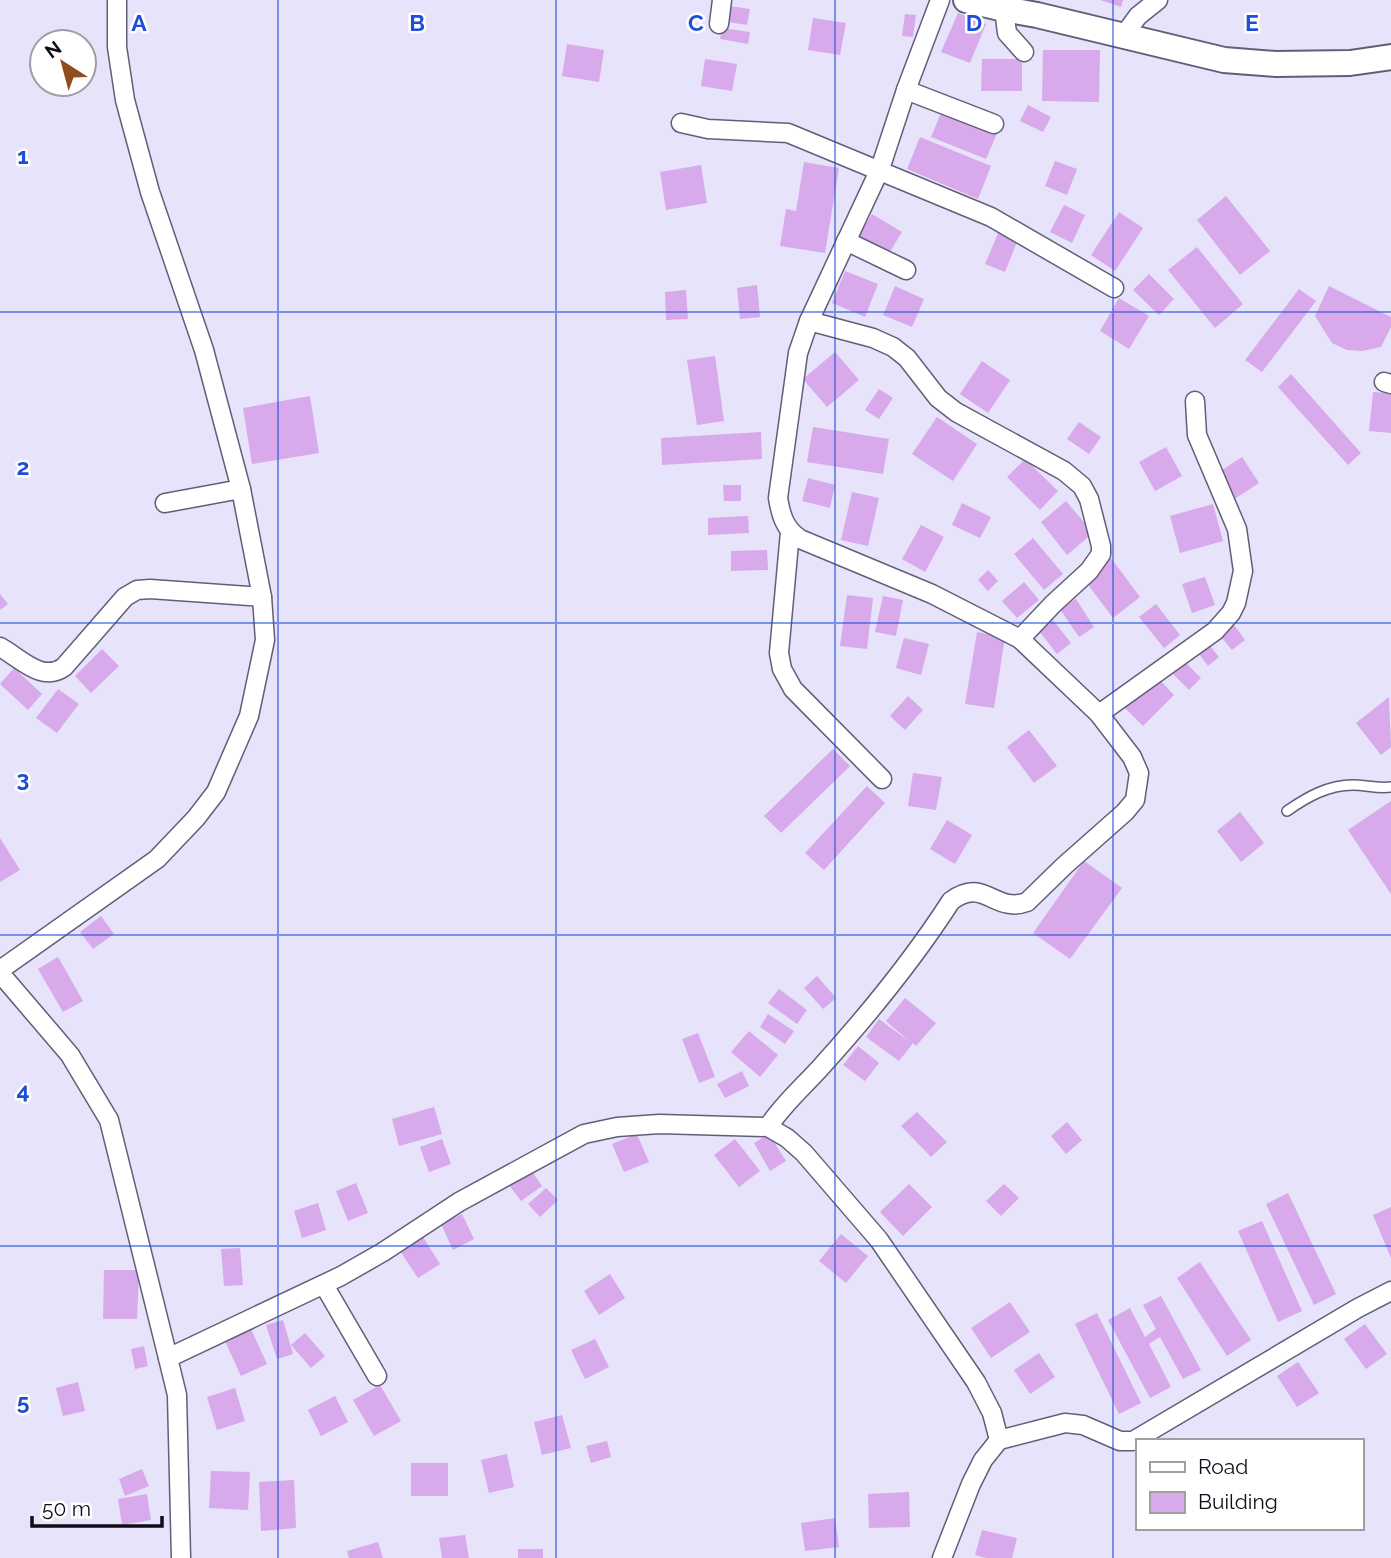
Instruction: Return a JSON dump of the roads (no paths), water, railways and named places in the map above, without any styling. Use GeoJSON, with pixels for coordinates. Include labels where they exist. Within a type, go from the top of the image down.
{"type":"FeatureCollection","features":[{"type":"Feature","properties":{"kind":"street"},"geometry":{"type":"LineString","coordinates":[[117,0],[117,47],[125,100],[154,205],[204,350],[241,489],[262,597],[265,640],[248,716],[216,792],[157,859],[0,972],[70,1055],[109,1120],[177,1395],[181,1558]]}},
{"type":"Feature","properties":{"kind":"street"},"geometry":{"type":"LineString","coordinates":[[719,24],[722,0]]}},
{"type":"Feature","properties":{"kind":"street"},"geometry":{"type":"LineString","coordinates":[[768,1127],[782,1107],[821,1067],[897,977],[951,901],[959,895],[978,891],[1012,905],[1027,902],[1125,812],[1135,800],[1139,787],[1139,773],[1132,757],[1099,715],[1020,639],[932,593],[800,539],[790,532],[782,516],[778,498],[797,353],[809,321],[880,169],[940,0]]}},
{"type":"Feature","properties":{"kind":"street"},"geometry":{"type":"LineString","coordinates":[[966,0],[1003,9],[1042,7],[1124,35],[1224,60],[1276,64],[1350,63],[1391,57]]}},
{"type":"Feature","properties":{"kind":"street"},"geometry":{"type":"LineString","coordinates":[[1124,35],[1138,16],[1158,0]]}},
{"type":"Feature","properties":{"kind":"street"},"geometry":{"type":"LineString","coordinates":[[1003,9],[1007,33],[1024,52]]}},
{"type":"Feature","properties":{"kind":"street"},"geometry":{"type":"LineString","coordinates":[[906,90],[994,124]]}},
{"type":"Feature","properties":{"kind":"street"},"geometry":{"type":"LineString","coordinates":[[681,123],[708,129],[788,132],[991,217],[1114,288]]}},
{"type":"Feature","properties":{"kind":"street"},"geometry":{"type":"LineString","coordinates":[[846,241],[906,270]]}},
{"type":"Feature","properties":{"kind":"street"},"geometry":{"type":"LineString","coordinates":[[809,321],[873,338],[893,347],[907,358],[939,398],[956,412],[1064,471],[1082,486],[1089,499],[1101,554],[1090,570],[1020,639]]}},
{"type":"Feature","properties":{"kind":"street"},"geometry":{"type":"LineString","coordinates":[[1099,715],[1215,631],[1236,603],[1242,571],[1237,529],[1197,435],[1195,401]]}},
{"type":"Feature","properties":{"kind":"street"},"geometry":{"type":"LineString","coordinates":[[164,503],[241,489]]}},
{"type":"Feature","properties":{"kind":"street"},"geometry":{"type":"LineString","coordinates":[[790,532],[779,653],[782,669],[793,690],[882,779]]}},
{"type":"Feature","properties":{"kind":"street"},"geometry":{"type":"LineString","coordinates":[[0,647],[36,669],[55,673],[64,667],[125,597],[137,590],[262,597]]}},
{"type":"Feature","properties":{"kind":"street"},"geometry":{"type":"LineString","coordinates":[[168,1358],[324,1285],[383,1252],[459,1202],[584,1134],[617,1127],[659,1124],[768,1127],[787,1138],[804,1153],[879,1240],[976,1382],[992,1413],[999,1440]]}},
{"type":"Feature","properties":{"kind":"street"},"geometry":{"type":"LineString","coordinates":[[324,1285],[377,1376]]}},
{"type":"Feature","properties":{"kind":"street"},"geometry":{"type":"LineString","coordinates":[[1136,1439],[1391,1291]]}},
{"type":"Feature","properties":{"kind":"street"},"geometry":{"type":"LineString","coordinates":[[942,1558],[971,1484],[983,1460],[999,1440],[1065,1423],[1083,1424],[1120,1440],[1136,1439]]}},
{"type":"Feature","properties":{"kind":"lane"},"geometry":{"type":"LineString","coordinates":[[1287,811],[1303,800],[1330,788],[1354,785],[1391,787]]}}]}
